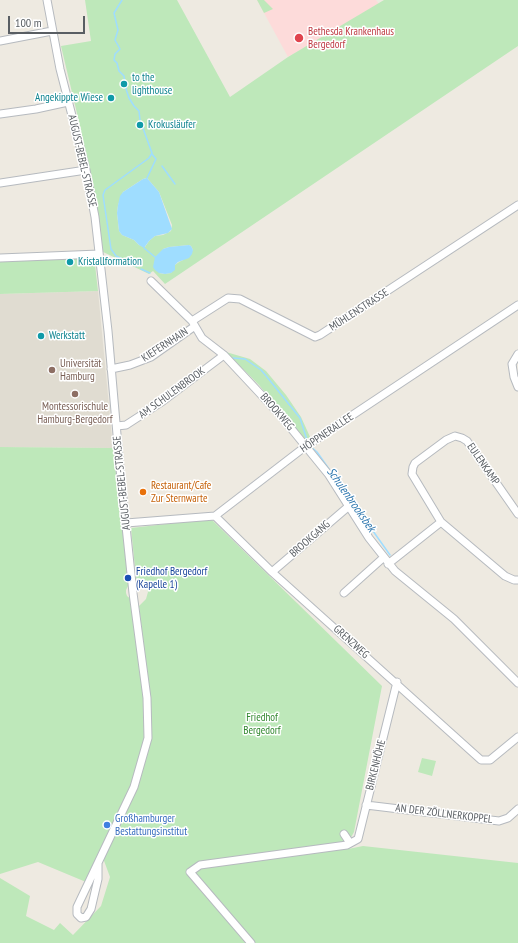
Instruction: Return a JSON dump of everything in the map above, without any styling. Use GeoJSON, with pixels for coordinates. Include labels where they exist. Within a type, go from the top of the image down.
{"type":"FeatureCollection","features":[{"type":"Feature","properties":{"kind":"street","name":"AUGUST-BEBEL-STRASSE"},"geometry":{"type":"LineString","coordinates":[[47,0],[60,69],[86,170],[94,217],[112,369],[126,524],[147,698],[148,738],[134,787],[77,907],[77,914],[81,918],[86,917],[91,910],[98,879],[98,864]]}},
{"type":"Feature","properties":{"kind":"street"},"geometry":{"type":"LineString","coordinates":[[0,41],[52,30]]}},
{"type":"Feature","properties":{"kind":"street"},"geometry":{"type":"LineString","coordinates":[[0,114],[36,109],[68,102]]}},
{"type":"Feature","properties":{"kind":"street"},"geometry":{"type":"LineString","coordinates":[[0,183],[86,170]]}},
{"type":"Feature","properties":{"kind":"street","name":"MÜHLENSTRASSE"},"geometry":{"type":"LineString","coordinates":[[193,324],[228,298],[240,299],[315,337],[518,205]]}},
{"type":"Feature","properties":{"kind":"street"},"geometry":{"type":"LineString","coordinates":[[0,258],[99,254]]}},
{"type":"Feature","properties":{"kind":"street","name":"BROOKWEG"},"geometry":{"type":"LineString","coordinates":[[151,281],[193,324],[202,338],[224,355],[256,387],[306,446],[329,475],[348,506],[394,571],[454,619],[518,684]]}},
{"type":"Feature","properties":{"kind":"street","name":"HÖPPNERALLEE"},"geometry":{"type":"LineString","coordinates":[[215,516],[306,446],[518,305]]}},
{"type":"Feature","properties":{"kind":"street","name":"KIEFERNHAIN"},"geometry":{"type":"LineString","coordinates":[[112,369],[130,365],[151,357],[193,324]]}},
{"type":"Feature","properties":{"kind":"street"},"geometry":{"type":"LineString","coordinates":[[518,354],[512,364],[514,377],[518,387]]}},
{"type":"Feature","properties":{"kind":"street","name":"AM SCHULENBROOK"},"geometry":{"type":"LineString","coordinates":[[117,426],[126,425],[163,401],[224,355]]}},
{"type":"Feature","properties":{"kind":"street","name":"EULENKAMP"},"geometry":{"type":"LineString","coordinates":[[518,514],[467,441],[462,438],[455,436],[446,440],[415,463],[413,467],[412,474],[441,522],[505,576],[518,580]]}},
{"type":"Feature","properties":{"kind":"street","name":"BROOKGANG"},"geometry":{"type":"LineString","coordinates":[[272,572],[348,506]]}},
{"type":"Feature","properties":{"kind":"street"},"geometry":{"type":"LineString","coordinates":[[126,524],[215,516]]}},
{"type":"Feature","properties":{"kind":"street","name":"GRENZWEG"},"geometry":{"type":"LineString","coordinates":[[215,516],[272,572],[397,682],[481,760],[490,760],[518,737]]}},
{"type":"Feature","properties":{"kind":"street"},"geometry":{"type":"LineString","coordinates":[[344,594],[386,561],[441,522]]}},
{"type":"Feature","properties":{"kind":"street","name":"BIRKENHÖHE"},"geometry":{"type":"LineString","coordinates":[[350,843],[358,839],[397,682]]}},
{"type":"Feature","properties":{"kind":"street","name":"AN DER ZÖLLNERKOPPEL"},"geometry":{"type":"LineString","coordinates":[[366,805],[499,821],[508,818],[518,809]]}},
{"type":"Feature","properties":{"kind":"street"},"geometry":{"type":"LineString","coordinates":[[251,943],[190,872],[200,865],[312,850],[350,843],[344,834]]}},
{"type":"Feature","properties":{"kind":"shaded area","name":"Bethesda Krankenhaus Bergedorf"},"geometry":{"type":"Polygon","coordinates":[[[257,0],[376,0],[379,4],[288,57],[257,0]]]}},
{"type":"Feature","properties":{"kind":"shaded area","name":"Universität Hamburg"},"geometry":{"type":"Polygon","coordinates":[[[98,291],[113,448],[0,447],[0,294],[98,291]]]}},
{"type":"Feature","properties":{"kind":"green space"},"geometry":{"type":"Polygon","coordinates":[[[85,0],[177,0],[230,97],[288,57],[384,0],[518,0],[518,46],[165,284],[153,271],[149,274],[99,250],[92,186],[80,126],[61,46],[91,41],[85,0]],[[147,178],[123,192],[118,205],[117,213],[119,231],[122,235],[145,247],[155,236],[163,235],[171,231],[172,225],[159,192],[147,178]],[[189,245],[163,249],[159,273],[171,273],[175,265],[183,260],[193,250],[189,245]]]}},
{"type":"Feature","properties":{"kind":"green space"},"geometry":{"type":"Polygon","coordinates":[[[257,0],[264,0],[273,9],[264,13],[257,0]]]}},
{"type":"Feature","properties":{"kind":"green space"},"geometry":{"type":"Polygon","coordinates":[[[94,256],[98,291],[0,294],[0,261],[94,256]]]}},
{"type":"Feature","properties":{"kind":"green space"},"geometry":{"type":"Polygon","coordinates":[[[226,352],[250,359],[266,371],[286,395],[301,417],[311,439],[306,443],[259,385],[226,352]]]}},
{"type":"Feature","properties":{"kind":"green space"},"geometry":{"type":"Polygon","coordinates":[[[0,447],[113,448],[129,584],[126,593],[132,600],[145,698],[145,738],[131,787],[86,882],[38,862],[0,874],[0,447]]]}},
{"type":"Feature","properties":{"kind":"green space","name":"Friedhof Bergedorf"},"geometry":{"type":"Polygon","coordinates":[[[211,519],[382,686],[354,832],[349,841],[346,843],[348,849],[363,846],[518,863],[518,943],[0,943],[0,878],[30,896],[26,916],[54,930],[60,923],[73,935],[101,906],[110,877],[103,858],[151,738],[150,699],[139,606],[146,599],[148,592],[145,585],[136,578],[131,528],[211,519]]]}},
{"type":"Feature","properties":{"kind":"green space"},"geometry":{"type":"Polygon","coordinates":[[[422,758],[436,761],[432,776],[418,772],[422,758]]]}},
{"type":"Feature","properties":{"kind":"water"},"geometry":{"type":"Polygon","coordinates":[[[147,178],[159,192],[172,229],[168,233],[155,236],[144,248],[134,240],[122,235],[119,231],[117,213],[120,196],[123,192],[147,178]]]}},
{"type":"Feature","properties":{"kind":"water"},"geometry":{"type":"Polygon","coordinates":[[[189,245],[193,250],[192,254],[189,258],[178,262],[175,265],[175,270],[171,273],[159,273],[155,270],[153,267],[155,257],[163,249],[189,245]]]}},
{"type":"Feature","properties":{"kind":"waterway","name":"Schulenbrooksbek"},"geometry":{"type":"LineString","coordinates":[[122,0],[114,13],[118,30],[115,40],[120,49],[115,54],[114,60],[117,63],[119,71],[124,76],[129,98],[139,111],[140,120],[152,153],[149,158],[105,190],[103,195],[111,249],[116,256],[137,266]]}},
{"type":"Feature","properties":{"kind":"waterway"},"geometry":{"type":"LineString","coordinates":[[147,178],[156,159],[152,154]]}},
{"type":"Feature","properties":{"kind":"waterway"},"geometry":{"type":"LineString","coordinates":[[162,166],[175,184]]}},
{"type":"Feature","properties":{"kind":"waterway"},"geometry":{"type":"LineString","coordinates":[[144,248],[155,257]]}},
{"type":"Feature","properties":{"kind":"waterway","name":"Schulenbrooksbek"},"geometry":{"type":"LineString","coordinates":[[141,269],[150,273]]}},
{"type":"Feature","properties":{"kind":"waterway","name":"Schulenbrooksbek"},"geometry":{"type":"LineString","coordinates":[[233,358],[245,359],[261,370],[300,418],[308,443]]}},
{"type":"Feature","properties":{"kind":"waterway","name":"Schulenbrooksbek"},"geometry":{"type":"LineString","coordinates":[[310,446],[317,452],[390,555]]}},
{"type":"Feature","properties":{"kind":"place","name":"Bethesda Krankenhaus Bergedorf"},"geometry":{"type":"Point","coordinates":[299,38]}},
{"type":"Feature","properties":{"kind":"place","name":"to the lighthouse"},"geometry":{"type":"Point","coordinates":[124,84]}},
{"type":"Feature","properties":{"kind":"place","name":"Angekippte Wiese"},"geometry":{"type":"Point","coordinates":[111,98]}},
{"type":"Feature","properties":{"kind":"place","name":"Krokusläufer"},"geometry":{"type":"Point","coordinates":[140,125]}},
{"type":"Feature","properties":{"kind":"place","name":"Kristallformation"},"geometry":{"type":"Point","coordinates":[70,262]}},
{"type":"Feature","properties":{"kind":"place","name":"Werkstatt"},"geometry":{"type":"Point","coordinates":[41,336]}},
{"type":"Feature","properties":{"kind":"place","name":"Universität Hamburg"},"geometry":{"type":"Point","coordinates":[52,370]}},
{"type":"Feature","properties":{"kind":"place","name":"Montessorischule Hamburg-Bergedorf"},"geometry":{"type":"Point","coordinates":[75,394]}},
{"type":"Feature","properties":{"kind":"place","name":"Restaurant/Cafe Zur Sternwarte"},"geometry":{"type":"Point","coordinates":[143,492]}},
{"type":"Feature","properties":{"kind":"place","name":"Friedhof Bergedorf (Kapelle 1)"},"geometry":{"type":"Point","coordinates":[128,578]}},
{"type":"Feature","properties":{"kind":"place","name":"Großhamburger Bestattungsinstitut"},"geometry":{"type":"Point","coordinates":[107,825]}}]}
